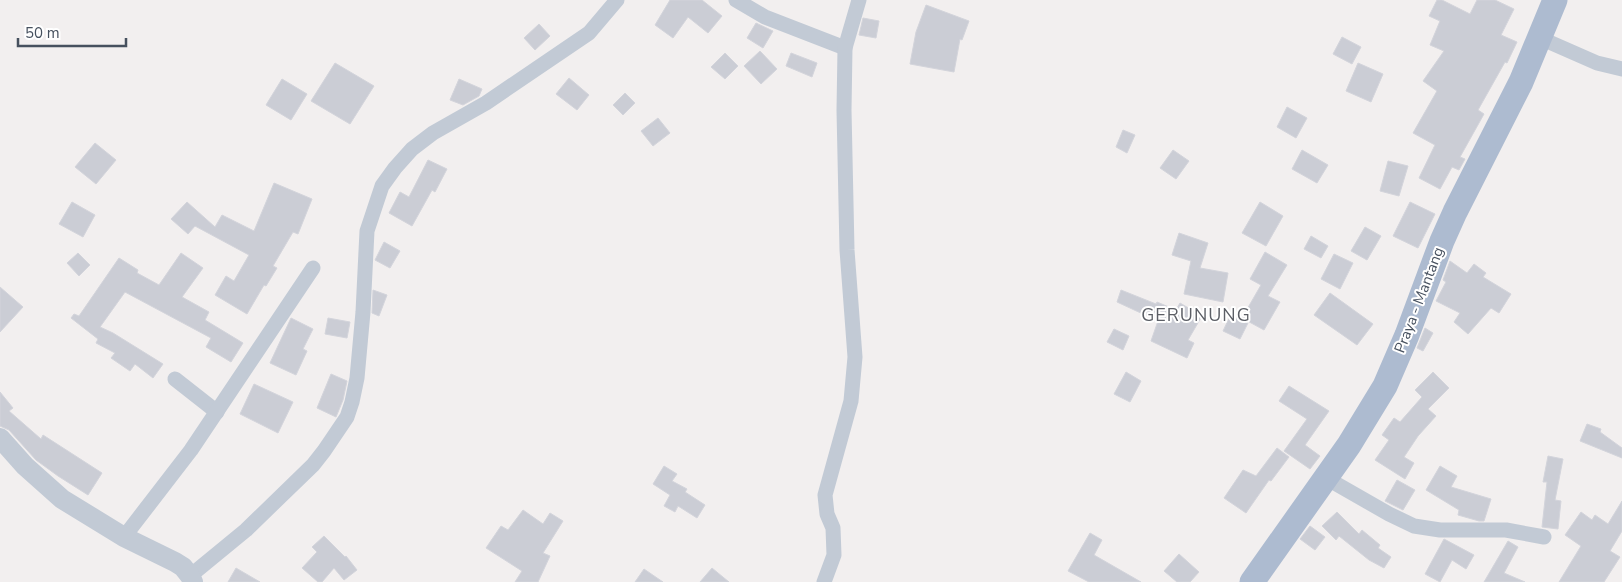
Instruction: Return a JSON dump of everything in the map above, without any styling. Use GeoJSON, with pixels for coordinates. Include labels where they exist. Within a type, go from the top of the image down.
{"type":"FeatureCollection","features":[{"type":"Feature","properties":{"kind":"main road","name":"Praya - Mantang"},"geometry":{"type":"LineString","coordinates":[[1252,582],[1361,427],[1385,386],[1407,335],[1442,241],[1521,82],[1554,0]]}},
{"type":"Feature","properties":{"kind":"street"},"geometry":{"type":"LineString","coordinates":[[0,438],[25,466],[62,499],[124,538],[175,562],[192,579],[313,465],[347,417],[357,378],[367,230],[382,186],[395,168],[412,149],[433,133],[493,99],[589,32],[617,0]]}},
{"type":"Feature","properties":{"kind":"street"},"geometry":{"type":"LineString","coordinates":[[736,0],[765,17],[845,48]]}},
{"type":"Feature","properties":{"kind":"street"},"geometry":{"type":"LineString","coordinates":[[824,582],[834,555],[833,528],[825,504],[826,487],[851,401],[854,374],[855,357],[847,250],[844,110],[845,48],[859,0]]}},
{"type":"Feature","properties":{"kind":"street"},"geometry":{"type":"LineString","coordinates":[[1540,38],[1597,62],[1622,69]]}},
{"type":"Feature","properties":{"kind":"street"},"geometry":{"type":"LineString","coordinates":[[124,538],[191,450],[313,268]]}},
{"type":"Feature","properties":{"kind":"street"},"geometry":{"type":"LineString","coordinates":[[175,379],[217,412]]}},
{"type":"Feature","properties":{"kind":"street"},"geometry":{"type":"LineString","coordinates":[[1326,478],[1414,526],[1440,530],[1506,530],[1544,537]]}},
{"type":"Feature","properties":{"kind":"building"},"geometry":{"type":"Polygon","coordinates":[[[670,0],[702,0],[722,16],[708,33],[688,17],[673,38],[655,25],[670,0]]]}},
{"type":"Feature","properties":{"kind":"building"},"geometry":{"type":"Polygon","coordinates":[[[1437,0],[1442,0],[1470,14],[1477,0],[1495,0],[1514,9],[1501,35],[1517,42],[1507,63],[1505,62],[1478,110],[1484,114],[1460,157],[1465,159],[1459,170],[1452,167],[1440,189],[1419,178],[1435,145],[1413,133],[1437,91],[1423,81],[1444,51],[1430,45],[1440,21],[1429,16],[1437,0]]]}},
{"type":"Feature","properties":{"kind":"building"},"geometry":{"type":"Polygon","coordinates":[[[926,5],[969,21],[962,40],[960,39],[954,72],[910,64],[916,32],[926,5]]]}},
{"type":"Feature","properties":{"kind":"building"},"geometry":{"type":"Polygon","coordinates":[[[863,18],[879,21],[876,38],[859,35],[863,18]]]}},
{"type":"Feature","properties":{"kind":"building"},"geometry":{"type":"Polygon","coordinates":[[[756,23],[773,31],[763,48],[747,38],[756,23]]]}},
{"type":"Feature","properties":{"kind":"building"},"geometry":{"type":"Polygon","coordinates":[[[539,24],[550,36],[535,50],[524,38],[539,24]]]}},
{"type":"Feature","properties":{"kind":"building"},"geometry":{"type":"Polygon","coordinates":[[[1342,37],[1361,47],[1352,64],[1333,54],[1342,37]]]}},
{"type":"Feature","properties":{"kind":"building"},"geometry":{"type":"Polygon","coordinates":[[[760,51],[777,69],[761,84],[744,66],[760,51]]]}},
{"type":"Feature","properties":{"kind":"building"},"geometry":{"type":"Polygon","coordinates":[[[725,53],[738,66],[725,79],[711,67],[725,53]]]}},
{"type":"Feature","properties":{"kind":"building"},"geometry":{"type":"Polygon","coordinates":[[[791,53],[817,63],[812,77],[786,66],[791,53]]]}},
{"type":"Feature","properties":{"kind":"building"},"geometry":{"type":"Polygon","coordinates":[[[335,63],[374,86],[350,124],[311,101],[335,63]]]}},
{"type":"Feature","properties":{"kind":"building"},"geometry":{"type":"Polygon","coordinates":[[[1358,63],[1383,74],[1371,102],[1346,91],[1358,63]]]}},
{"type":"Feature","properties":{"kind":"building"},"geometry":{"type":"Polygon","coordinates":[[[569,78],[589,95],[577,110],[556,94],[569,78]]]}},
{"type":"Feature","properties":{"kind":"building"},"geometry":{"type":"Polygon","coordinates":[[[282,79],[307,94],[291,120],[266,105],[282,79]]]}},
{"type":"Feature","properties":{"kind":"building"},"geometry":{"type":"Polygon","coordinates":[[[459,79],[482,89],[479,96],[463,105],[450,100],[459,79]]]}},
{"type":"Feature","properties":{"kind":"building"},"geometry":{"type":"Polygon","coordinates":[[[625,93],[635,103],[623,115],[613,105],[625,93]]]}},
{"type":"Feature","properties":{"kind":"building"},"geometry":{"type":"Polygon","coordinates":[[[1287,107],[1307,118],[1296,138],[1277,127],[1287,107]]]}},
{"type":"Feature","properties":{"kind":"building"},"geometry":{"type":"Polygon","coordinates":[[[658,118],[670,133],[653,146],[641,131],[658,118]]]}},
{"type":"Feature","properties":{"kind":"building"},"geometry":{"type":"Polygon","coordinates":[[[1123,130],[1135,135],[1127,153],[1116,147],[1123,130]]]}},
{"type":"Feature","properties":{"kind":"building"},"geometry":{"type":"Polygon","coordinates":[[[95,143],[116,160],[96,184],[75,167],[95,143]]]}},
{"type":"Feature","properties":{"kind":"building"},"geometry":{"type":"Polygon","coordinates":[[[1173,150],[1189,161],[1176,179],[1160,168],[1173,150]]]}},
{"type":"Feature","properties":{"kind":"building"},"geometry":{"type":"Polygon","coordinates":[[[1302,150],[1328,165],[1317,183],[1292,169],[1302,150]]]}},
{"type":"Feature","properties":{"kind":"building"},"geometry":{"type":"Polygon","coordinates":[[[428,160],[447,169],[435,192],[432,190],[412,226],[389,213],[400,192],[409,197],[428,160]]]}},
{"type":"Feature","properties":{"kind":"building"},"geometry":{"type":"Polygon","coordinates":[[[1388,161],[1408,166],[1399,196],[1380,191],[1388,161]]]}},
{"type":"Feature","properties":{"kind":"building"},"geometry":{"type":"Polygon","coordinates":[[[274,183],[312,199],[298,234],[293,232],[273,266],[277,268],[266,286],[264,285],[247,314],[215,295],[226,276],[234,281],[249,255],[195,226],[188,234],[171,219],[187,202],[215,227],[222,215],[254,231],[274,183]]]}},
{"type":"Feature","properties":{"kind":"building"},"geometry":{"type":"Polygon","coordinates":[[[72,202],[95,215],[83,237],[59,224],[72,202]]]}},
{"type":"Feature","properties":{"kind":"building"},"geometry":{"type":"Polygon","coordinates":[[[1260,202],[1283,216],[1266,246],[1242,233],[1260,202]]]}},
{"type":"Feature","properties":{"kind":"building"},"geometry":{"type":"Polygon","coordinates":[[[1410,202],[1435,214],[1418,248],[1393,236],[1410,202]]]}},
{"type":"Feature","properties":{"kind":"building"},"geometry":{"type":"Polygon","coordinates":[[[1365,227],[1381,236],[1367,260],[1351,251],[1365,227]]]}},
{"type":"Feature","properties":{"kind":"building"},"geometry":{"type":"Polygon","coordinates":[[[1179,233],[1208,243],[1200,268],[1228,273],[1223,302],[1184,294],[1191,261],[1172,255],[1179,233]]]}},
{"type":"Feature","properties":{"kind":"building"},"geometry":{"type":"Polygon","coordinates":[[[1311,236],[1328,246],[1321,258],[1304,249],[1311,236]]]}},
{"type":"Feature","properties":{"kind":"building"},"geometry":{"type":"Polygon","coordinates":[[[384,242],[400,251],[390,268],[375,260],[384,242]]]}},
{"type":"Feature","properties":{"kind":"building"},"geometry":{"type":"Polygon","coordinates":[[[1265,252],[1287,265],[1268,296],[1280,302],[1264,330],[1242,318],[1261,285],[1250,279],[1265,252]]]}},
{"type":"Feature","properties":{"kind":"building"},"geometry":{"type":"Polygon","coordinates":[[[78,253],[90,265],[79,276],[67,263],[78,253]]]}},
{"type":"Feature","properties":{"kind":"building"},"geometry":{"type":"Polygon","coordinates":[[[181,253],[203,268],[182,297],[209,312],[205,320],[243,343],[231,362],[206,347],[211,338],[125,292],[100,327],[163,364],[153,378],[135,364],[130,371],[111,358],[115,353],[96,343],[98,339],[71,318],[74,314],[79,316],[119,258],[138,270],[137,273],[159,285],[181,253]]]}},
{"type":"Feature","properties":{"kind":"building"},"geometry":{"type":"Polygon","coordinates":[[[1334,254],[1353,263],[1340,289],[1321,279],[1334,254]]]}},
{"type":"Feature","properties":{"kind":"building"},"geometry":{"type":"Polygon","coordinates":[[[1450,261],[1467,273],[1474,264],[1486,273],[1483,277],[1511,294],[1499,313],[1491,308],[1468,334],[1454,322],[1460,313],[1436,301],[1446,282],[1443,280],[1450,261]]]}},
{"type":"Feature","properties":{"kind":"building"},"geometry":{"type":"Polygon","coordinates":[[[0,287],[23,307],[0,332],[0,287]]]}},
{"type":"Feature","properties":{"kind":"building"},"geometry":{"type":"Polygon","coordinates":[[[373,290],[387,295],[379,316],[372,313],[373,290]]]}},
{"type":"Feature","properties":{"kind":"building"},"geometry":{"type":"Polygon","coordinates":[[[1121,290],[1176,310],[1180,303],[1202,316],[1188,340],[1194,343],[1187,358],[1151,341],[1158,321],[1117,302],[1121,290]]]}},
{"type":"Feature","properties":{"kind":"building"},"geometry":{"type":"Polygon","coordinates":[[[1330,293],[1373,324],[1357,345],[1314,315],[1330,293]]]}},
{"type":"Feature","properties":{"kind":"building"},"geometry":{"type":"Polygon","coordinates":[[[1231,314],[1248,323],[1240,339],[1223,331],[1231,314]]]}},
{"type":"Feature","properties":{"kind":"building"},"geometry":{"type":"Polygon","coordinates":[[[291,318],[313,329],[303,349],[307,351],[296,375],[270,363],[291,318]]]}},
{"type":"Feature","properties":{"kind":"building"},"geometry":{"type":"Polygon","coordinates":[[[328,318],[350,322],[347,338],[325,334],[328,318]]]}},
{"type":"Feature","properties":{"kind":"building"},"geometry":{"type":"Polygon","coordinates":[[[1425,328],[1433,333],[1423,351],[1417,348],[1425,328]]]}},
{"type":"Feature","properties":{"kind":"building"},"geometry":{"type":"Polygon","coordinates":[[[1114,329],[1129,336],[1123,350],[1107,342],[1114,329]]]}},
{"type":"Feature","properties":{"kind":"building"},"geometry":{"type":"Polygon","coordinates":[[[1126,372],[1141,381],[1130,402],[1114,394],[1126,372]]]}},
{"type":"Feature","properties":{"kind":"building"},"geometry":{"type":"Polygon","coordinates":[[[1433,372],[1449,388],[1428,409],[1436,416],[1418,436],[1404,457],[1414,463],[1405,479],[1375,460],[1389,440],[1382,435],[1394,418],[1400,422],[1422,397],[1415,390],[1433,372]]]}},
{"type":"Feature","properties":{"kind":"building"},"geometry":{"type":"Polygon","coordinates":[[[331,374],[347,381],[343,400],[336,417],[317,408],[331,374]]]}},
{"type":"Feature","properties":{"kind":"building"},"geometry":{"type":"Polygon","coordinates":[[[254,384],[293,402],[278,433],[240,414],[254,384]]]}},
{"type":"Feature","properties":{"kind":"building"},"geometry":{"type":"Polygon","coordinates":[[[1289,386],[1329,411],[1305,445],[1320,456],[1310,469],[1284,451],[1307,419],[1279,401],[1289,386]]]}},
{"type":"Feature","properties":{"kind":"building"},"geometry":{"type":"Polygon","coordinates":[[[0,392],[13,408],[9,411],[41,439],[43,435],[102,473],[88,495],[36,460],[9,430],[0,426],[0,392]]]}},
{"type":"Feature","properties":{"kind":"building"},"geometry":{"type":"Polygon","coordinates":[[[1587,424],[1601,429],[1600,432],[1622,448],[1622,458],[1580,441],[1587,424]]]}},
{"type":"Feature","properties":{"kind":"building"},"geometry":{"type":"Polygon","coordinates":[[[1277,448],[1289,457],[1271,481],[1269,480],[1246,513],[1224,498],[1243,470],[1256,476],[1277,448]]]}},
{"type":"Feature","properties":{"kind":"building"},"geometry":{"type":"Polygon","coordinates":[[[1548,456],[1563,459],[1555,500],[1561,501],[1558,529],[1542,527],[1547,482],[1543,482],[1548,456]]]}},
{"type":"Feature","properties":{"kind":"building"},"geometry":{"type":"Polygon","coordinates":[[[664,466],[677,474],[672,481],[687,489],[685,492],[705,505],[697,518],[678,506],[675,512],[664,506],[670,495],[653,484],[664,466]]]}},
{"type":"Feature","properties":{"kind":"building"},"geometry":{"type":"Polygon","coordinates":[[[1440,466],[1457,476],[1451,487],[1491,499],[1484,521],[1458,515],[1459,510],[1426,490],[1440,466]]]}},
{"type":"Feature","properties":{"kind":"building"},"geometry":{"type":"Polygon","coordinates":[[[1397,480],[1415,490],[1403,510],[1385,501],[1397,480]]]}},
{"type":"Feature","properties":{"kind":"building"},"geometry":{"type":"Polygon","coordinates":[[[1622,501],[1622,531],[1610,551],[1620,557],[1604,582],[1559,582],[1581,546],[1565,535],[1581,512],[1592,520],[1595,515],[1608,524],[1622,501]]]}},
{"type":"Feature","properties":{"kind":"building"},"geometry":{"type":"Polygon","coordinates":[[[523,510],[543,524],[550,513],[563,521],[543,553],[550,556],[538,582],[515,582],[522,571],[486,548],[501,526],[508,530],[523,510]]]}},
{"type":"Feature","properties":{"kind":"building"},"geometry":{"type":"Polygon","coordinates":[[[1337,512],[1359,534],[1362,530],[1380,545],[1378,548],[1391,557],[1384,568],[1369,560],[1339,536],[1336,540],[1322,526],[1337,512]]]}},
{"type":"Feature","properties":{"kind":"building"},"geometry":{"type":"Polygon","coordinates":[[[1310,526],[1325,537],[1315,550],[1300,539],[1310,526]]]}},
{"type":"Feature","properties":{"kind":"building"},"geometry":{"type":"Polygon","coordinates":[[[1090,533],[1102,540],[1094,555],[1141,582],[1089,582],[1068,571],[1090,533]]]}},
{"type":"Feature","properties":{"kind":"building"},"geometry":{"type":"Polygon","coordinates":[[[324,536],[346,556],[357,570],[344,580],[334,568],[322,582],[318,582],[302,568],[317,552],[312,547],[324,536]]]}},
{"type":"Feature","properties":{"kind":"building"},"geometry":{"type":"Polygon","coordinates":[[[1444,539],[1474,555],[1466,569],[1452,560],[1440,582],[1425,574],[1444,539]]]}},
{"type":"Feature","properties":{"kind":"building"},"geometry":{"type":"Polygon","coordinates":[[[1508,541],[1518,547],[1504,573],[1525,582],[1484,582],[1508,541]]]}},
{"type":"Feature","properties":{"kind":"building"},"geometry":{"type":"Polygon","coordinates":[[[1179,554],[1199,572],[1190,582],[1177,582],[1164,571],[1179,554]]]}},
{"type":"Feature","properties":{"kind":"building"},"geometry":{"type":"Polygon","coordinates":[[[236,568],[260,582],[228,582],[236,568]]]}},
{"type":"Feature","properties":{"kind":"building"},"geometry":{"type":"Polygon","coordinates":[[[712,568],[729,582],[700,582],[712,568]]]}},
{"type":"Feature","properties":{"kind":"building"},"geometry":{"type":"Polygon","coordinates":[[[644,569],[663,582],[635,582],[644,569]]]}},
{"type":"Feature","properties":{"kind":"district","name":"GERUNUNG"},"geometry":{"type":"Point","coordinates":[1196,315]}}]}
